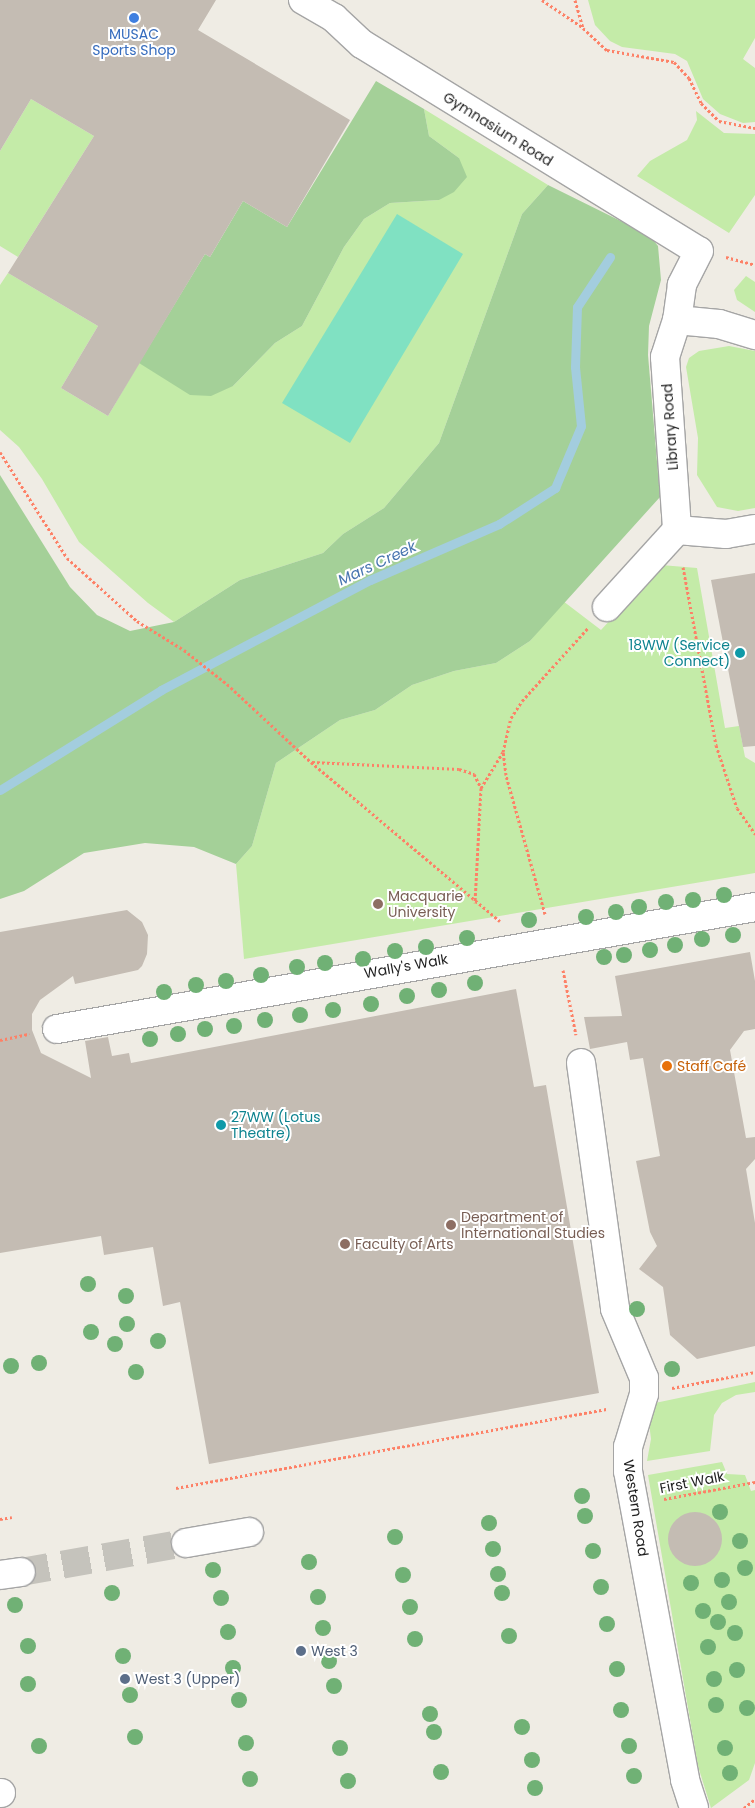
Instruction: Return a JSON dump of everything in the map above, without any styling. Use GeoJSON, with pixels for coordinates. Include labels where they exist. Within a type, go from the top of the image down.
{"type":"FeatureCollection","features":[{"type":"Feature","properties":{"kind":"street","name":"Gymnasium Road"},"geometry":{"type":"LineString","coordinates":[[302,0],[334,18],[362,44],[699,251]]}},
{"type":"Feature","properties":{"kind":"street","name":"Library Road"},"geometry":{"type":"LineString","coordinates":[[677,530],[664,357],[677,320],[682,285],[699,251]]}},
{"type":"Feature","properties":{"kind":"street"},"geometry":{"type":"LineString","coordinates":[[677,320],[719,324],[755,335]]}},
{"type":"Feature","properties":{"kind":"street"},"geometry":{"type":"LineString","coordinates":[[606,607],[677,530],[726,534],[755,529]]}},
{"type":"Feature","properties":{"kind":"street","name":"Wally's Walk"},"geometry":{"type":"LineString","coordinates":[[57,1029],[544,942],[755,907]]}},
{"type":"Feature","properties":{"kind":"street","name":"Western Road"},"geometry":{"type":"LineString","coordinates":[[581,1063],[615,1309],[644,1378],[644,1394],[628,1447],[634,1504],[685,1780],[694,1808]]}},
{"type":"Feature","properties":{"kind":"street"},"geometry":{"type":"LineString","coordinates":[[186,1543],[249,1532]]}},
{"type":"Feature","properties":{"kind":"path"},"geometry":{"type":"LineString","coordinates":[[542,0],[583,28],[607,50],[674,62],[689,78],[701,103],[719,121],[755,128]]}},
{"type":"Feature","properties":{"kind":"path"},"geometry":{"type":"LineString","coordinates":[[575,0],[583,28]]}},
{"type":"Feature","properties":{"kind":"path"},"geometry":{"type":"LineString","coordinates":[[0,452],[67,558],[137,621],[184,650],[227,684],[311,762],[475,904],[544,942]]}},
{"type":"Feature","properties":{"kind":"path"},"geometry":{"type":"LineString","coordinates":[[677,530],[716,745],[737,808],[755,834]]}},
{"type":"Feature","properties":{"kind":"path"},"geometry":{"type":"LineString","coordinates":[[475,904],[481,788],[503,752],[511,718],[522,701],[606,607]]}},
{"type":"Feature","properties":{"kind":"path"},"geometry":{"type":"LineString","coordinates":[[503,752],[506,776],[543,908],[544,942],[573,1020]]}},
{"type":"Feature","properties":{"kind":"path"},"geometry":{"type":"LineString","coordinates":[[311,762],[459,769],[474,774],[481,788]]}},
{"type":"Feature","properties":{"kind":"path"},"geometry":{"type":"LineString","coordinates":[[176,1488],[620,1407],[644,1394],[755,1372]]}},
{"type":"Feature","properties":{"kind":"path","name":"First Walk"},"geometry":{"type":"LineString","coordinates":[[634,1504],[755,1482]]}},
{"type":"Feature","properties":{"kind":"path"},"geometry":{"type":"LineString","coordinates":[[0,1519],[12,1517]]}},
{"type":"Feature","properties":{"kind":"path"},"geometry":{"type":"LineString","coordinates":[[744,1808],[755,1799]]}},
{"type":"Feature","properties":{"kind":"green space"},"geometry":{"type":"Polygon","coordinates":[[[588,0],[755,0],[755,38],[743,59],[755,68],[755,122],[743,123],[720,114],[703,99],[687,61],[675,54],[622,47],[610,41],[595,25],[588,0]]]}},
{"type":"Feature","properties":{"kind":"green space"},"geometry":{"type":"Polygon","coordinates":[[[376,81],[424,109],[429,136],[459,158],[467,177],[454,192],[439,200],[390,203],[364,219],[344,247],[302,326],[275,343],[233,386],[211,396],[190,395],[139,363],[205,254],[210,257],[243,201],[287,227],[376,81]]]}},
{"type":"Feature","properties":{"kind":"green space"},"geometry":{"type":"Polygon","coordinates":[[[31,99],[94,136],[18,257],[0,246],[0,151],[31,99]]]}},
{"type":"Feature","properties":{"kind":"green space"},"geometry":{"type":"Polygon","coordinates":[[[424,109],[548,185],[522,214],[439,443],[384,508],[343,534],[323,553],[240,580],[174,622],[148,603],[79,542],[42,479],[19,447],[0,430],[0,285],[8,273],[98,326],[61,388],[108,416],[139,363],[233,386],[275,343],[302,326],[344,247],[364,219],[390,203],[439,200],[459,158],[429,136],[424,109]]]}},
{"type":"Feature","properties":{"kind":"green space"},"geometry":{"type":"Polygon","coordinates":[[[696,111],[724,133],[755,134],[755,195],[729,233],[637,176],[650,161],[687,140],[697,120],[696,111]]]}},
{"type":"Feature","properties":{"kind":"green space"},"geometry":{"type":"Polygon","coordinates":[[[548,185],[649,235],[658,246],[661,280],[649,326],[648,355],[660,497],[530,641],[496,663],[454,671],[412,685],[375,710],[340,720],[276,763],[252,846],[236,864],[194,847],[145,843],[84,853],[24,891],[0,899],[0,475],[70,587],[97,615],[130,631],[174,622],[240,580],[323,553],[343,534],[384,508],[439,443],[522,214],[548,185]]]}},
{"type":"Feature","properties":{"kind":"green space"},"geometry":{"type":"Polygon","coordinates":[[[397,214],[463,254],[350,443],[282,403],[397,214]]]}},
{"type":"Feature","properties":{"kind":"green space"},"geometry":{"type":"Polygon","coordinates":[[[746,276],[755,282],[755,312],[737,300],[734,290],[746,276]]]}},
{"type":"Feature","properties":{"kind":"green space"},"geometry":{"type":"Polygon","coordinates":[[[729,346],[755,351],[755,508],[738,511],[717,507],[697,475],[698,438],[686,367],[689,358],[699,351],[729,346]]]}},
{"type":"Feature","properties":{"kind":"green space"},"geometry":{"type":"Polygon","coordinates":[[[661,565],[697,568],[725,728],[739,726],[745,757],[755,763],[755,873],[244,959],[236,864],[252,846],[276,763],[340,720],[375,710],[412,685],[454,671],[496,663],[530,641],[563,601],[601,630],[661,565]]]}},
{"type":"Feature","properties":{"kind":"green space"},"geometry":{"type":"Polygon","coordinates":[[[755,1382],[755,1392],[736,1395],[722,1403],[714,1415],[710,1451],[647,1461],[651,1439],[648,1415],[655,1403],[755,1382]]]}},
{"type":"Feature","properties":{"kind":"green space"},"geometry":{"type":"Polygon","coordinates":[[[722,1462],[727,1474],[745,1475],[751,1491],[755,1490],[755,1763],[749,1780],[711,1808],[698,1766],[648,1475],[722,1462]]]}},
{"type":"Feature","properties":{"kind":"building"},"geometry":{"type":"Polygon","coordinates":[[[0,0],[216,0],[198,30],[350,120],[287,227],[243,201],[210,257],[205,254],[108,416],[61,388],[98,326],[8,273],[94,136],[31,99],[0,151],[0,0]]]}},
{"type":"Feature","properties":{"kind":"building","name":"18WW (Service Connect)"},"geometry":{"type":"Polygon","coordinates":[[[755,573],[755,746],[743,747],[711,580],[755,573]]]}},
{"type":"Feature","properties":{"kind":"building"},"geometry":{"type":"Polygon","coordinates":[[[127,910],[142,922],[148,935],[147,954],[142,966],[138,970],[75,984],[73,976],[40,1000],[32,1014],[32,1030],[41,1053],[91,1078],[85,1041],[108,1037],[112,1056],[129,1053],[131,1063],[516,989],[534,1087],[546,1085],[599,1393],[209,1464],[180,1302],[163,1306],[153,1247],[104,1255],[101,1236],[0,1253],[0,932],[127,910]]]}},
{"type":"Feature","properties":{"kind":"building"},"geometry":{"type":"Polygon","coordinates":[[[750,952],[755,981],[755,1029],[744,1031],[730,1050],[746,1138],[755,1137],[755,1159],[746,1169],[755,1223],[755,1346],[697,1359],[670,1335],[663,1287],[639,1269],[657,1246],[650,1232],[636,1161],[660,1156],[643,1058],[630,1060],[627,1042],[590,1049],[584,1017],[622,1016],[615,976],[750,952]]]}},
{"type":"Feature","properties":{"kind":"building"},"geometry":{"type":"Polygon","coordinates":[[[695,1512],[705,1514],[714,1520],[720,1529],[722,1539],[720,1549],[714,1558],[705,1564],[695,1566],[685,1564],[676,1558],[670,1549],[668,1539],[670,1529],[676,1520],[685,1514],[695,1512]]]}},
{"type":"Feature","properties":{"kind":"waterway","name":"Mars Creek"},"geometry":{"type":"LineString","coordinates":[[0,790],[161,690],[370,580],[499,524],[555,488],[581,426],[575,367],[577,307],[610,257]]}},
{"type":"Feature","properties":{"kind":"tunnel"},"geometry":{"type":"LineString","coordinates":[[21,1572],[186,1543]]}},
{"type":"Feature","properties":{"kind":"place","name":"MUSAC Sports Shop"},"geometry":{"type":"Point","coordinates":[134,18]}},
{"type":"Feature","properties":{"kind":"place","name":"18WW (Service Connect)"},"geometry":{"type":"Point","coordinates":[740,653]}},
{"type":"Feature","properties":{"kind":"place","name":"Macquarie University"},"geometry":{"type":"Point","coordinates":[378,904]}},
{"type":"Feature","properties":{"kind":"place","name":"Staff Café"},"geometry":{"type":"Point","coordinates":[667,1066]}},
{"type":"Feature","properties":{"kind":"place","name":"27WW (Lotus Theatre)"},"geometry":{"type":"Point","coordinates":[221,1125]}},
{"type":"Feature","properties":{"kind":"place","name":"Department of International Studies"},"geometry":{"type":"Point","coordinates":[451,1225]}},
{"type":"Feature","properties":{"kind":"place","name":"Faculty of Arts"},"geometry":{"type":"Point","coordinates":[345,1244]}},
{"type":"Feature","properties":{"kind":"place","name":"West 3"},"geometry":{"type":"Point","coordinates":[301,1651]}},
{"type":"Feature","properties":{"kind":"place","name":"West 3 (Upper)"},"geometry":{"type":"Point","coordinates":[125,1679]}}]}
